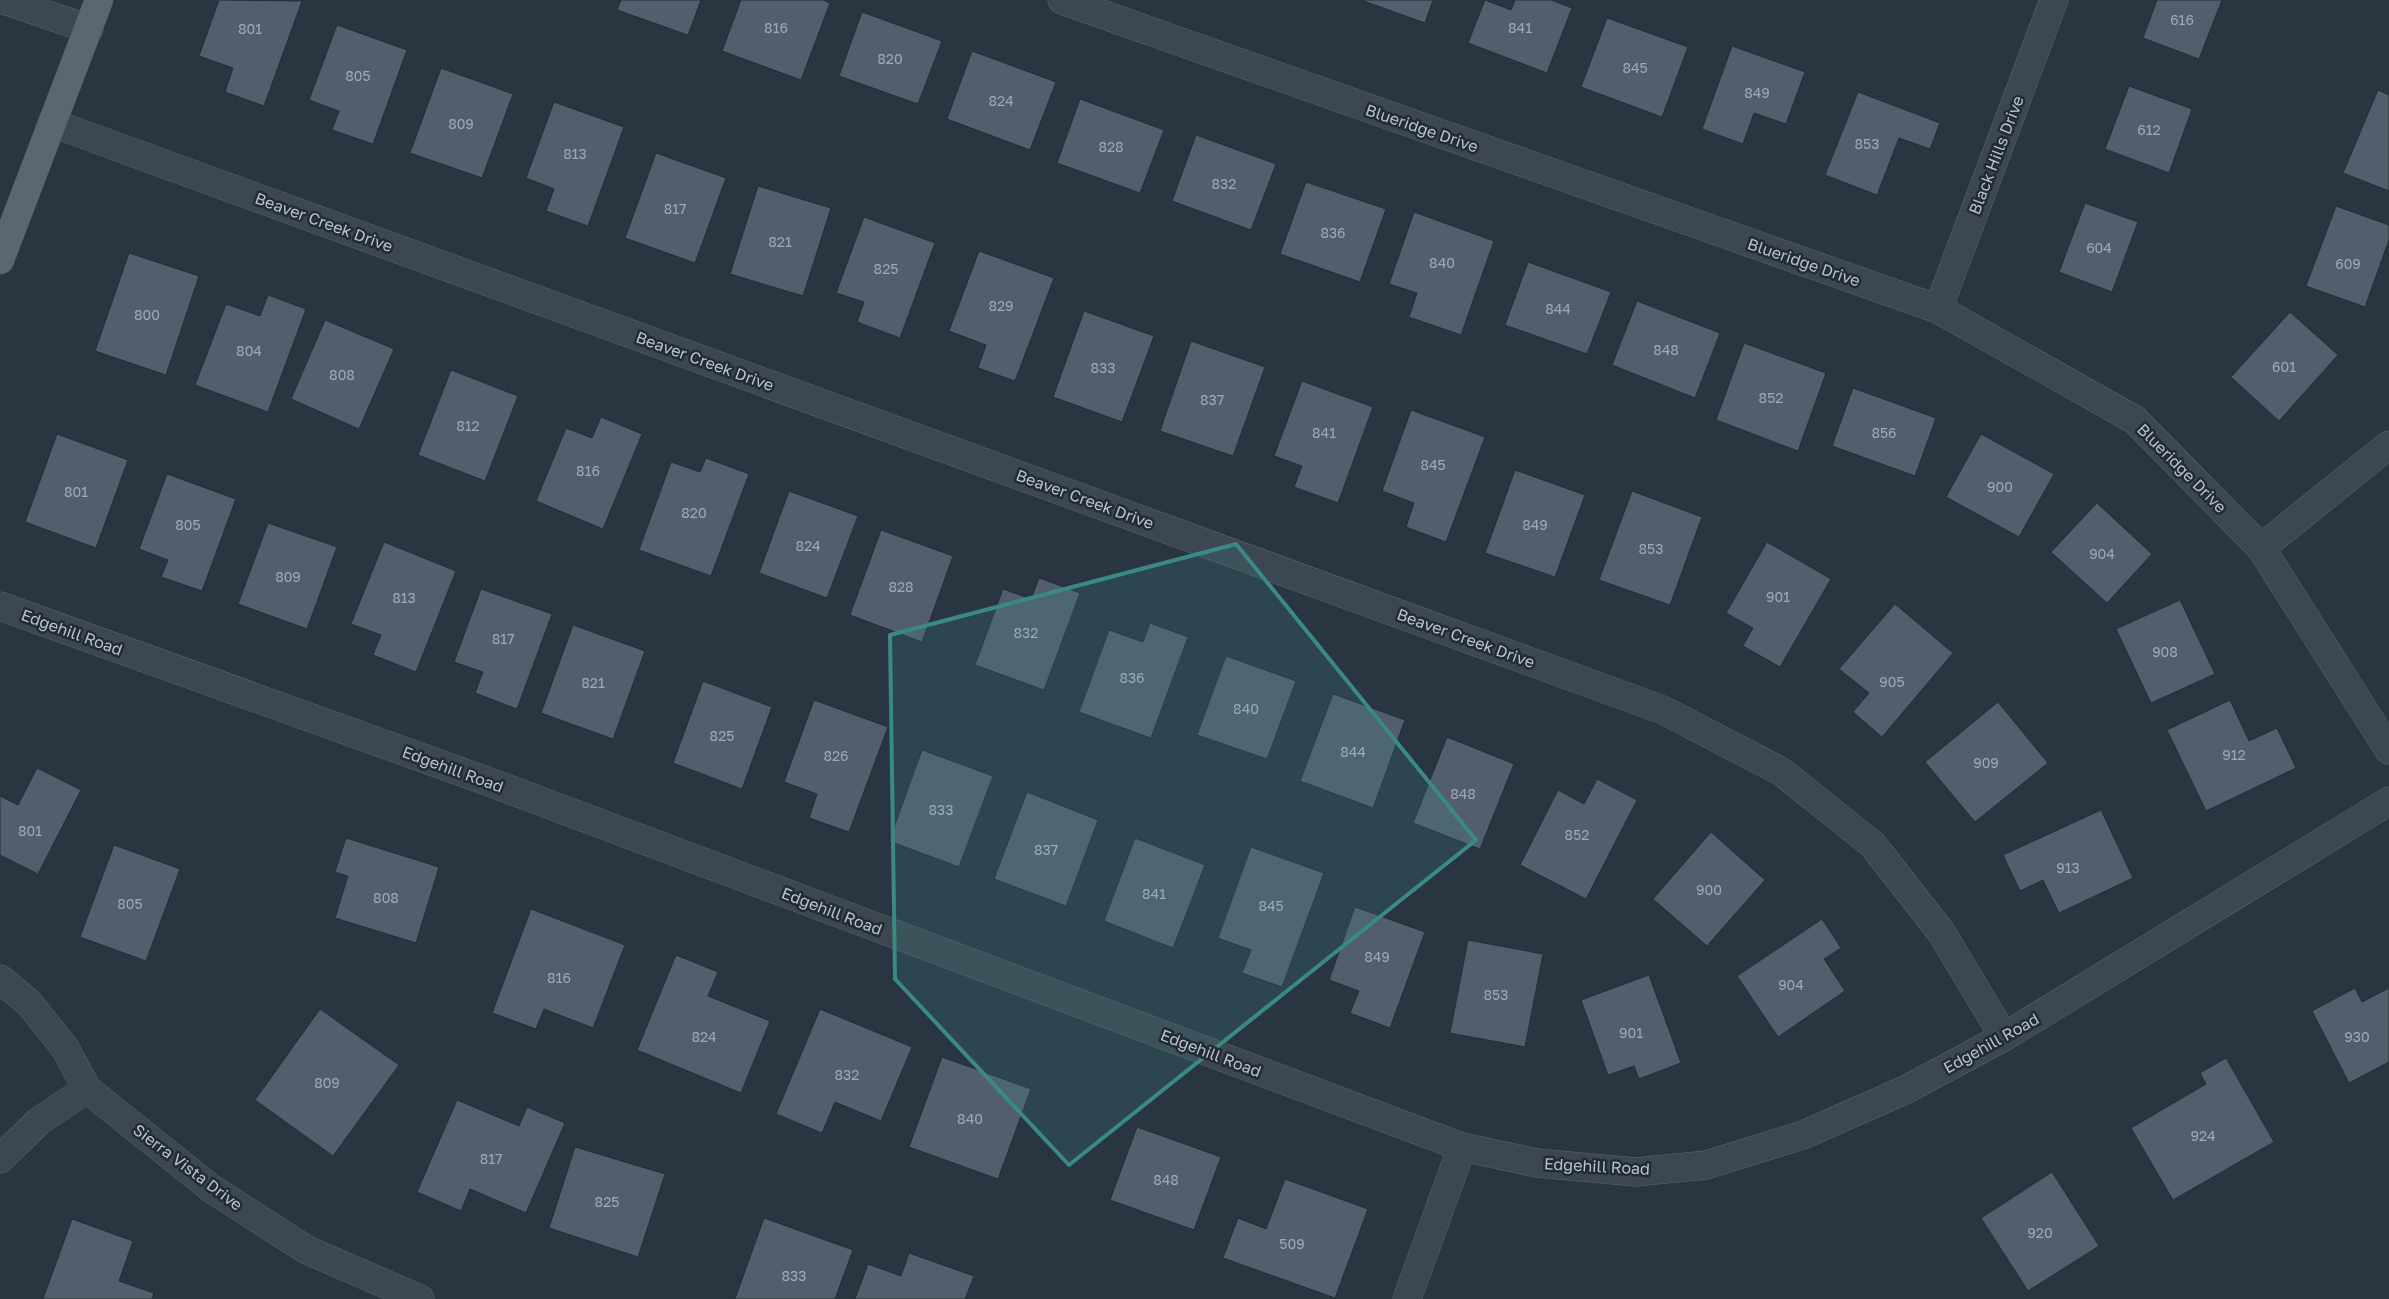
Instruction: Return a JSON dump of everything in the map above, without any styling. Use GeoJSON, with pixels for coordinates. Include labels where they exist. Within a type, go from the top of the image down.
{"type":"FeatureCollection","features":[{"type":"Feature","properties":{"kind":"main road"},"geometry":{"type":"LineString","coordinates":[[0,260],[99,0]]}},
{"type":"Feature","properties":{"kind":"street"},"geometry":{"type":"LineString","coordinates":[[4,0],[89,29]]}},
{"type":"Feature","properties":{"kind":"street","name":"Blueridge Drive"},"geometry":{"type":"LineString","coordinates":[[1062,0],[1938,309],[2135,420],[2260,548],[2389,750]]}},
{"type":"Feature","properties":{"kind":"street","name":"Black Hills Drive"},"geometry":{"type":"LineString","coordinates":[[1938,309],[2054,0]]}},
{"type":"Feature","properties":{"kind":"street","name":"Beaver Creek Drive"},"geometry":{"type":"LineString","coordinates":[[52,123],[1663,710],[1782,772],[1873,845],[1941,932],[2004,1037]]}},
{"type":"Feature","properties":{"kind":"street"},"geometry":{"type":"LineString","coordinates":[[2260,548],[2389,445]]}},
{"type":"Feature","properties":{"kind":"street","name":"Edgehill Road"},"geometry":{"type":"LineString","coordinates":[[0,606],[484,780],[1462,1148],[1537,1163],[1636,1172],[1706,1165],[1802,1135],[1904,1090],[2004,1037],[2389,801]]}},
{"type":"Feature","properties":{"kind":"street","name":"Sierra Vista Drive"},"geometry":{"type":"LineString","coordinates":[[0,979],[29,1003],[65,1048],[86,1089],[212,1189],[307,1250],[418,1299]]}},
{"type":"Feature","properties":{"kind":"street"},"geometry":{"type":"LineString","coordinates":[[0,1159],[39,1121],[86,1089]]}},
{"type":"Feature","properties":{"kind":"street"},"geometry":{"type":"LineString","coordinates":[[1407,1299],[1462,1148]]}},
{"type":"Feature","properties":{"kind":"highlighted area"},"geometry":{"type":"Polygon","coordinates":[[[1236,544],[1476,840],[1069,1165],[895,979],[890,635],[1236,544]]]}},
{"type":"Feature","properties":{"kind":"building"},"geometry":{"type":"Polygon","coordinates":[[[219,0],[302,1],[264,106],[225,92],[233,68],[199,56],[219,0]]]}},
{"type":"Feature","properties":{"kind":"building"},"geometry":{"type":"Polygon","coordinates":[[[621,0],[701,0],[688,35],[617,10],[621,0]]]}},
{"type":"Feature","properties":{"kind":"building"},"geometry":{"type":"Polygon","coordinates":[[[741,0],[823,0],[830,3],[801,80],[722,51],[741,0]]]}},
{"type":"Feature","properties":{"kind":"building"},"geometry":{"type":"Polygon","coordinates":[[[1361,0],[1433,0],[1425,23],[1361,0]]]}},
{"type":"Feature","properties":{"kind":"building"},"geometry":{"type":"Polygon","coordinates":[[[1485,0],[1511,10],[1515,0],[1551,0],[1572,8],[1547,73],[1468,43],[1485,0]]]}},
{"type":"Feature","properties":{"kind":"building"},"geometry":{"type":"Polygon","coordinates":[[[2157,0],[2222,0],[2199,59],[2143,38],[2157,0]]]}},
{"type":"Feature","properties":{"kind":"building"},"geometry":{"type":"Polygon","coordinates":[[[862,12],[942,41],[918,104],[839,76],[862,12]]]}},
{"type":"Feature","properties":{"kind":"building"},"geometry":{"type":"Polygon","coordinates":[[[1607,18],[1688,47],[1662,117],[1581,87],[1607,18]]]}},
{"type":"Feature","properties":{"kind":"building"},"geometry":{"type":"Polygon","coordinates":[[[337,25],[407,50],[373,144],[332,130],[339,111],[309,100],[337,25]]]}},
{"type":"Feature","properties":{"kind":"building"},"geometry":{"type":"Polygon","coordinates":[[[1732,46],[1805,72],[1786,124],[1754,113],[1743,144],[1702,129],[1732,46]]]}},
{"type":"Feature","properties":{"kind":"building"},"geometry":{"type":"Polygon","coordinates":[[[972,51],[1056,82],[1030,150],[947,119],[972,51]]]}},
{"type":"Feature","properties":{"kind":"building"},"geometry":{"type":"Polygon","coordinates":[[[441,68],[513,94],[482,178],[410,153],[441,68]]]}},
{"type":"Feature","properties":{"kind":"building"},"geometry":{"type":"Polygon","coordinates":[[[2129,86],[2192,109],[2169,173],[2105,149],[2129,86]]]}},
{"type":"Feature","properties":{"kind":"building"},"geometry":{"type":"Polygon","coordinates":[[[2378,90],[2389,95],[2389,191],[2343,173],[2378,90]]]}},
{"type":"Feature","properties":{"kind":"building"},"geometry":{"type":"Polygon","coordinates":[[[1858,92],[1940,123],[1930,149],[1899,138],[1877,195],[1825,175],[1858,92]]]}},
{"type":"Feature","properties":{"kind":"building"},"geometry":{"type":"Polygon","coordinates":[[[1080,99],[1164,130],[1140,193],[1057,163],[1080,99]]]}},
{"type":"Feature","properties":{"kind":"building"},"geometry":{"type":"Polygon","coordinates":[[[554,102],[624,127],[588,226],[546,211],[554,189],[526,178],[554,102]]]}},
{"type":"Feature","properties":{"kind":"building"},"geometry":{"type":"Polygon","coordinates":[[[1196,135],[1276,164],[1251,230],[1172,201],[1196,135]]]}},
{"type":"Feature","properties":{"kind":"building"},"geometry":{"type":"Polygon","coordinates":[[[656,153],[726,178],[695,263],[625,238],[656,153]]]}},
{"type":"Feature","properties":{"kind":"building"},"geometry":{"type":"Polygon","coordinates":[[[1306,182],[1386,209],[1360,282],[1280,254],[1306,182]]]}},
{"type":"Feature","properties":{"kind":"building"},"geometry":{"type":"Polygon","coordinates":[[[758,186],[831,208],[803,296],[730,274],[758,186]]]}},
{"type":"Feature","properties":{"kind":"building"},"geometry":{"type":"Polygon","coordinates":[[[2085,203],[2138,222],[2112,292],[2059,272],[2085,203]]]}},
{"type":"Feature","properties":{"kind":"building"},"geometry":{"type":"Polygon","coordinates":[[[2336,206],[2389,225],[2389,240],[2365,307],[2306,286],[2336,206]]]}},
{"type":"Feature","properties":{"kind":"building"},"geometry":{"type":"Polygon","coordinates":[[[1414,212],[1494,241],[1461,335],[1409,317],[1417,293],[1389,284],[1414,212]]]}},
{"type":"Feature","properties":{"kind":"building"},"geometry":{"type":"Polygon","coordinates":[[[864,217],[935,243],[900,338],[857,322],[864,302],[836,293],[864,217]]]}},
{"type":"Feature","properties":{"kind":"building"},"geometry":{"type":"Polygon","coordinates":[[[979,251],[1054,278],[1015,381],[978,368],[986,345],[949,331],[979,251]]]}},
{"type":"Feature","properties":{"kind":"building"},"geometry":{"type":"Polygon","coordinates":[[[129,253],[199,276],[166,375],[95,351],[129,253]]]}},
{"type":"Feature","properties":{"kind":"building"},"geometry":{"type":"Polygon","coordinates":[[[1528,262],[1611,292],[1587,354],[1505,325],[1528,262]]]}},
{"type":"Feature","properties":{"kind":"building"},"geometry":{"type":"Polygon","coordinates":[[[268,295],[306,309],[268,412],[195,385],[226,304],[260,316],[268,295]]]}},
{"type":"Feature","properties":{"kind":"building"},"geometry":{"type":"Polygon","coordinates":[[[1637,301],[1720,333],[1695,398],[1612,365],[1637,301]]]}},
{"type":"Feature","properties":{"kind":"building"},"geometry":{"type":"Polygon","coordinates":[[[1084,311],[1154,336],[1122,422],[1053,397],[1084,311]]]}},
{"type":"Feature","properties":{"kind":"building"},"geometry":{"type":"Polygon","coordinates":[[[2290,312],[2338,355],[2279,421],[2231,377],[2290,312]]]}},
{"type":"Feature","properties":{"kind":"building"},"geometry":{"type":"Polygon","coordinates":[[[325,320],[394,349],[359,429],[291,399],[325,320]]]}},
{"type":"Feature","properties":{"kind":"building"},"geometry":{"type":"Polygon","coordinates":[[[1191,341],[1265,367],[1233,456],[1160,431],[1191,341]]]}},
{"type":"Feature","properties":{"kind":"building"},"geometry":{"type":"Polygon","coordinates":[[[1744,343],[1826,373],[1798,451],[1716,420],[1744,343]]]}},
{"type":"Feature","properties":{"kind":"building"},"geometry":{"type":"Polygon","coordinates":[[[451,370],[518,396],[485,481],[418,455],[451,370]]]}},
{"type":"Feature","properties":{"kind":"building"},"geometry":{"type":"Polygon","coordinates":[[[1302,381],[1373,407],[1338,503],[1294,487],[1302,466],[1274,456],[1302,381]]]}},
{"type":"Feature","properties":{"kind":"building"},"geometry":{"type":"Polygon","coordinates":[[[1853,388],[1936,418],[1915,476],[1832,446],[1853,388]]]}},
{"type":"Feature","properties":{"kind":"building"},"geometry":{"type":"Polygon","coordinates":[[[1411,410],[1485,437],[1446,542],[1406,527],[1414,503],[1382,491],[1411,410]]]}},
{"type":"Feature","properties":{"kind":"building"},"geometry":{"type":"Polygon","coordinates":[[[601,417],[642,434],[603,529],[536,501],[566,428],[592,438],[601,417]]]}},
{"type":"Feature","properties":{"kind":"building"},"geometry":{"type":"Polygon","coordinates":[[[57,434],[128,460],[96,548],[25,522],[57,434]]]}},
{"type":"Feature","properties":{"kind":"building"},"geometry":{"type":"Polygon","coordinates":[[[1981,434],[2054,474],[2019,537],[1946,497],[1981,434]]]}},
{"type":"Feature","properties":{"kind":"building"},"geometry":{"type":"Polygon","coordinates":[[[706,458],[749,474],[711,576],[639,550],[671,462],[700,472],[706,458]]]}},
{"type":"Feature","properties":{"kind":"building"},"geometry":{"type":"Polygon","coordinates":[[[1515,470],[1585,495],[1555,577],[1485,553],[1515,470]]]}},
{"type":"Feature","properties":{"kind":"building"},"geometry":{"type":"Polygon","coordinates":[[[167,474],[236,499],[202,591],[161,577],[168,560],[139,549],[167,474]]]}},
{"type":"Feature","properties":{"kind":"building"},"geometry":{"type":"Polygon","coordinates":[[[789,491],[858,516],[827,598],[759,573],[789,491]]]}},
{"type":"Feature","properties":{"kind":"building"},"geometry":{"type":"Polygon","coordinates":[[[1632,491],[1702,517],[1670,605],[1599,580],[1632,491]]]}},
{"type":"Feature","properties":{"kind":"building"},"geometry":{"type":"Polygon","coordinates":[[[2097,503],[2152,554],[2107,603],[2051,552],[2097,503]]]}},
{"type":"Feature","properties":{"kind":"building"},"geometry":{"type":"Polygon","coordinates":[[[268,523],[337,547],[307,629],[238,604],[268,523]]]}},
{"type":"Feature","properties":{"kind":"building"},"geometry":{"type":"Polygon","coordinates":[[[881,530],[953,556],[922,642],[850,615],[881,530]]]}},
{"type":"Feature","properties":{"kind":"building"},"geometry":{"type":"Polygon","coordinates":[[[384,542],[456,571],[416,672],[373,655],[381,635],[351,624],[384,542]]]}},
{"type":"Feature","properties":{"kind":"building"},"geometry":{"type":"Polygon","coordinates":[[[1767,542],[1831,579],[1780,667],[1743,646],[1753,628],[1726,613],[1767,542]]]}},
{"type":"Feature","properties":{"kind":"building"},"geometry":{"type":"Polygon","coordinates":[[[1039,578],[1080,593],[1044,690],[975,665],[1003,589],[1031,599],[1039,578]]]}},
{"type":"Feature","properties":{"kind":"building"},"geometry":{"type":"Polygon","coordinates":[[[481,589],[552,614],[517,709],[475,693],[483,672],[454,662],[481,589]]]}},
{"type":"Feature","properties":{"kind":"building"},"geometry":{"type":"Polygon","coordinates":[[[2180,600],[2215,674],[2151,703],[2116,629],[2180,600]]]}},
{"type":"Feature","properties":{"kind":"building"},"geometry":{"type":"Polygon","coordinates":[[[1895,604],[1953,653],[1882,737],[1853,712],[1869,693],[1839,669],[1895,604]]]}},
{"type":"Feature","properties":{"kind":"building"},"geometry":{"type":"Polygon","coordinates":[[[1150,623],[1188,637],[1151,738],[1079,712],[1109,630],[1143,642],[1150,623]]]}},
{"type":"Feature","properties":{"kind":"building"},"geometry":{"type":"Polygon","coordinates":[[[573,625],[645,651],[613,739],[541,713],[573,625]]]}},
{"type":"Feature","properties":{"kind":"building"},"geometry":{"type":"Polygon","coordinates":[[[1226,656],[1296,681],[1267,759],[1197,735],[1226,656]]]}},
{"type":"Feature","properties":{"kind":"building"},"geometry":{"type":"Polygon","coordinates":[[[703,681],[772,707],[742,789],[673,763],[703,681]]]}},
{"type":"Feature","properties":{"kind":"building"},"geometry":{"type":"Polygon","coordinates":[[[1333,694],[1405,720],[1373,808],[1300,781],[1333,694]]]}},
{"type":"Feature","properties":{"kind":"building"},"geometry":{"type":"Polygon","coordinates":[[[814,700],[888,727],[849,832],[809,818],[817,794],[784,782],[814,700]]]}},
{"type":"Feature","properties":{"kind":"building"},"geometry":{"type":"Polygon","coordinates":[[[2230,700],[2249,741],[2277,728],[2296,768],[2206,811],[2167,730],[2230,700]]]}},
{"type":"Feature","properties":{"kind":"building"},"geometry":{"type":"Polygon","coordinates":[[[1998,702],[2048,763],[1975,822],[1925,762],[1998,702]]]}},
{"type":"Feature","properties":{"kind":"building"},"geometry":{"type":"Polygon","coordinates":[[[1447,737],[1514,764],[1480,849],[1413,823],[1447,737]]]}},
{"type":"Feature","properties":{"kind":"building"},"geometry":{"type":"Polygon","coordinates":[[[922,750],[993,776],[959,867],[889,841],[922,750]]]}},
{"type":"Feature","properties":{"kind":"building"},"geometry":{"type":"Polygon","coordinates":[[[37,768],[81,790],[38,874],[0,855],[0,796],[18,805],[37,768]]]}},
{"type":"Feature","properties":{"kind":"building"},"geometry":{"type":"Polygon","coordinates":[[[1597,779],[1637,800],[1586,899],[1520,865],[1558,790],[1584,804],[1597,779]]]}},
{"type":"Feature","properties":{"kind":"building"},"geometry":{"type":"Polygon","coordinates":[[[1027,792],[1098,820],[1066,906],[994,879],[1027,792]]]}},
{"type":"Feature","properties":{"kind":"building"},"geometry":{"type":"Polygon","coordinates":[[[2101,810],[2133,878],[2059,913],[2043,880],[2020,891],[2003,855],[2101,810]]]}},
{"type":"Feature","properties":{"kind":"building"},"geometry":{"type":"Polygon","coordinates":[[[1711,832],[1765,880],[1707,946],[1653,899],[1711,832]]]}},
{"type":"Feature","properties":{"kind":"building"},"geometry":{"type":"Polygon","coordinates":[[[346,838],[439,867],[416,943],[335,918],[348,876],[335,872],[346,838]]]}},
{"type":"Feature","properties":{"kind":"building"},"geometry":{"type":"Polygon","coordinates":[[[1135,838],[1205,865],[1173,948],[1104,921],[1135,838]]]}},
{"type":"Feature","properties":{"kind":"building"},"geometry":{"type":"Polygon","coordinates":[[[114,845],[180,869],[146,961],[80,937],[114,845]]]}},
{"type":"Feature","properties":{"kind":"building"},"geometry":{"type":"Polygon","coordinates":[[[1251,847],[1324,873],[1282,987],[1242,973],[1251,950],[1218,938],[1251,847]]]}},
{"type":"Feature","properties":{"kind":"building"},"geometry":{"type":"Polygon","coordinates":[[[1355,907],[1425,932],[1390,1028],[1350,1013],[1359,991],[1329,980],[1355,907]]]}},
{"type":"Feature","properties":{"kind":"building"},"geometry":{"type":"Polygon","coordinates":[[[531,909],[625,945],[593,1028],[544,1009],[536,1029],[492,1013],[531,909]]]}},
{"type":"Feature","properties":{"kind":"building"},"geometry":{"type":"Polygon","coordinates":[[[1822,919],[1841,948],[1824,959],[1845,991],[1778,1037],[1737,976],[1822,919]]]}},
{"type":"Feature","properties":{"kind":"building"},"geometry":{"type":"Polygon","coordinates":[[[1468,940],[1543,954],[1525,1047],[1450,1033],[1468,940]]]}},
{"type":"Feature","properties":{"kind":"building"},"geometry":{"type":"Polygon","coordinates":[[[676,955],[718,972],[708,996],[770,1021],[741,1093],[637,1050],[676,955]]]}},
{"type":"Feature","properties":{"kind":"building"},"geometry":{"type":"Polygon","coordinates":[[[1649,975],[1681,1063],[1639,1079],[1634,1066],[1608,1075],[1581,1000],[1649,975]]]}},
{"type":"Feature","properties":{"kind":"building"},"geometry":{"type":"Polygon","coordinates":[[[2355,988],[2362,1002],[2389,988],[2389,1062],[2349,1083],[2312,1011],[2355,988]]]}},
{"type":"Feature","properties":{"kind":"building"},"geometry":{"type":"Polygon","coordinates":[[[320,1009],[399,1065],[333,1156],[255,1100],[320,1009]]]}},
{"type":"Feature","properties":{"kind":"building"},"geometry":{"type":"Polygon","coordinates":[[[820,1009],[912,1047],[881,1121],[835,1102],[822,1133],[776,1114],[820,1009]]]}},
{"type":"Feature","properties":{"kind":"building"},"geometry":{"type":"Polygon","coordinates":[[[942,1057],[1031,1089],[998,1179],[909,1147],[942,1057]]]}},
{"type":"Feature","properties":{"kind":"building"},"geometry":{"type":"Polygon","coordinates":[[[2226,1058],[2274,1142],[2173,1200],[2131,1128],[2206,1084],[2200,1073],[2226,1058]]]}},
{"type":"Feature","properties":{"kind":"building"},"geometry":{"type":"Polygon","coordinates":[[[457,1100],[519,1126],[527,1107],[565,1123],[526,1213],[470,1189],[461,1211],[417,1192],[457,1100]]]}},
{"type":"Feature","properties":{"kind":"building"},"geometry":{"type":"Polygon","coordinates":[[[1137,1127],[1221,1157],[1194,1230],[1110,1200],[1137,1127]]]}},
{"type":"Feature","properties":{"kind":"building"},"geometry":{"type":"Polygon","coordinates":[[[575,1147],[665,1174],[638,1257],[549,1228],[575,1147]]]}},
{"type":"Feature","properties":{"kind":"building"},"geometry":{"type":"Polygon","coordinates":[[[2052,1172],[2099,1246],[2028,1291],[1981,1218],[2052,1172]]]}},
{"type":"Feature","properties":{"kind":"building"},"geometry":{"type":"Polygon","coordinates":[[[1285,1179],[1368,1209],[1335,1298],[1223,1258],[1238,1218],[1266,1229],[1285,1179]]]}},
{"type":"Feature","properties":{"kind":"building"},"geometry":{"type":"Polygon","coordinates":[[[764,1218],[853,1250],[835,1299],[735,1299],[764,1218]]]}},
{"type":"Feature","properties":{"kind":"building"},"geometry":{"type":"Polygon","coordinates":[[[72,1219],[133,1241],[119,1281],[154,1293],[152,1299],[43,1299],[72,1219]]]}},
{"type":"Feature","properties":{"kind":"building"},"geometry":{"type":"Polygon","coordinates":[[[909,1253],[974,1276],[965,1299],[855,1299],[868,1264],[901,1276],[909,1253]]]}}]}
